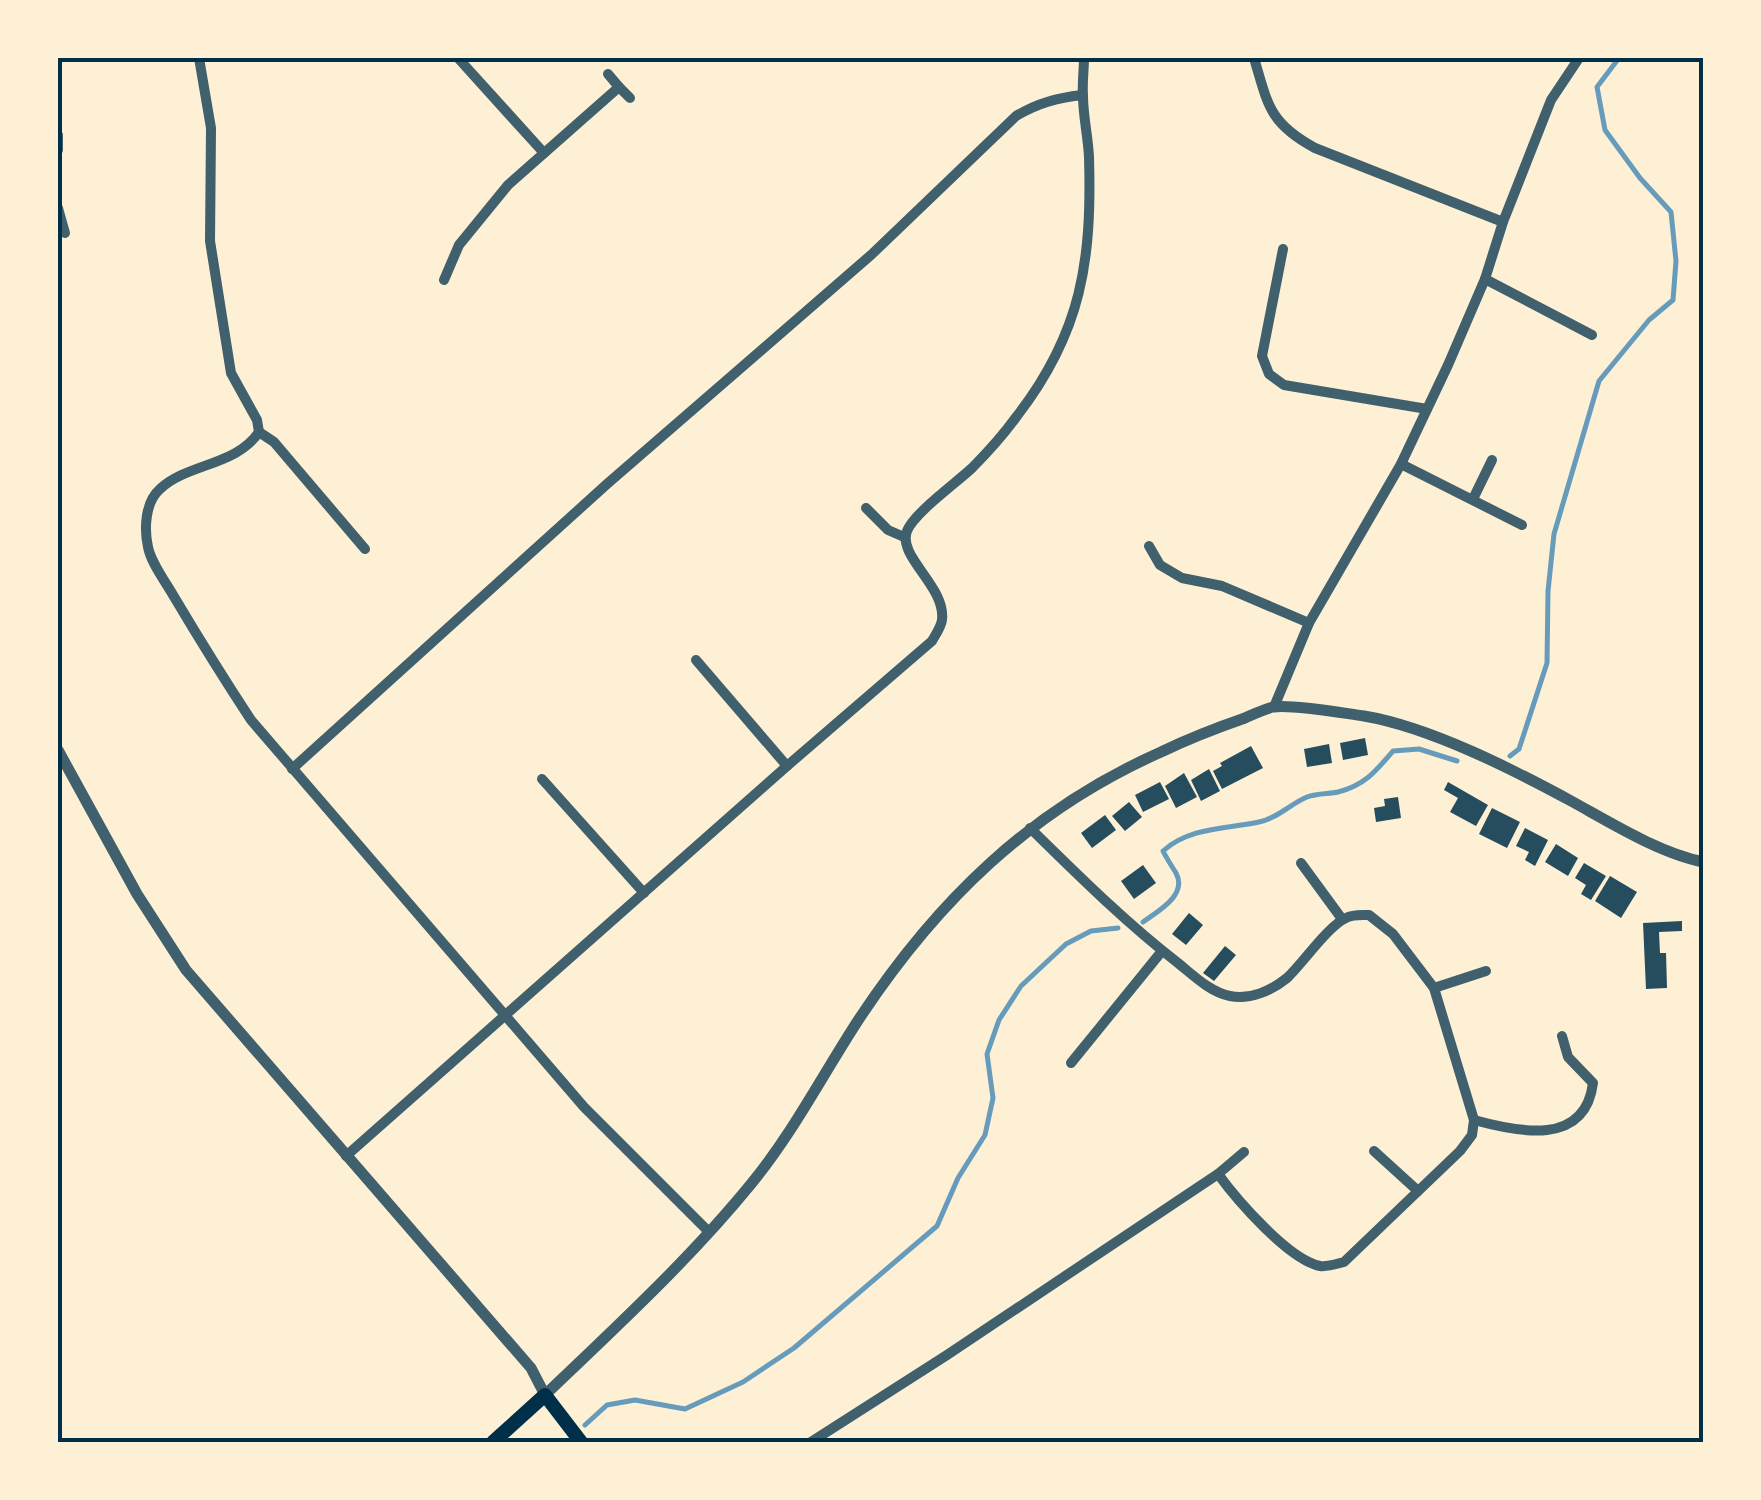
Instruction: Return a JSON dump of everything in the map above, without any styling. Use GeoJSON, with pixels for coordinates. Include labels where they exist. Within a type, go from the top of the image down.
{"type":"FeatureCollection","features":[{"type":"Feature","properties":{"kind":"main road"},"geometry":{"type":"LineString","coordinates":[[493,1442],[545,1394],[581,1442]]}},
{"type":"Feature","properties":{"kind":"street"},"geometry":{"type":"LineString","coordinates":[[200,58],[211,128],[210,241],[232,373],[257,420],[259,432],[241,450],[158,490],[148,506],[148,550],[250,720],[584,1107],[708,1232]]}},
{"type":"Feature","properties":{"kind":"street"},"geometry":{"type":"LineString","coordinates":[[458,58],[544,153]]}},
{"type":"Feature","properties":{"kind":"street"},"geometry":{"type":"LineString","coordinates":[[346,1156],[932,640],[942,623],[942,605],[908,551],[904,537],[911,523],[974,466],[1019,414],[1062,342],[1078,302],[1089,215],[1082,95],[1084,58]]}},
{"type":"Feature","properties":{"kind":"street"},"geometry":{"type":"LineString","coordinates":[[1254,58],[1273,113],[1282,127],[1300,140],[1503,222]]}},
{"type":"Feature","properties":{"kind":"street"},"geometry":{"type":"LineString","coordinates":[[1274,707],[1309,623],[1401,464],[1465,329],[1551,100],[1578,58]]}},
{"type":"Feature","properties":{"kind":"street"},"geometry":{"type":"LineString","coordinates":[[608,74],[630,98]]}},
{"type":"Feature","properties":{"kind":"street"},"geometry":{"type":"LineString","coordinates":[[444,280],[459,245],[508,185],[619,86]]}},
{"type":"Feature","properties":{"kind":"street"},"geometry":{"type":"LineString","coordinates":[[292,769],[607,484],[871,255],[1016,116],[1037,103],[1082,95]]}},
{"type":"Feature","properties":{"kind":"street"},"geometry":{"type":"LineString","coordinates":[[58,135],[58,150]]}},
{"type":"Feature","properties":{"kind":"street"},"geometry":{"type":"LineString","coordinates":[[58,208],[65,234]]}},
{"type":"Feature","properties":{"kind":"street"},"geometry":{"type":"LineString","coordinates":[[1283,249],[1262,356],[1270,374],[1284,385],[1427,409]]}},
{"type":"Feature","properties":{"kind":"street"},"geometry":{"type":"LineString","coordinates":[[1485,279],[1592,335]]}},
{"type":"Feature","properties":{"kind":"street"},"geometry":{"type":"LineString","coordinates":[[259,432],[274,442],[365,549]]}},
{"type":"Feature","properties":{"kind":"street"},"geometry":{"type":"LineString","coordinates":[[1473,499],[1492,460]]}},
{"type":"Feature","properties":{"kind":"street"},"geometry":{"type":"LineString","coordinates":[[1401,464],[1522,525]]}},
{"type":"Feature","properties":{"kind":"street"},"geometry":{"type":"LineString","coordinates":[[866,508],[888,530],[904,537]]}},
{"type":"Feature","properties":{"kind":"street"},"geometry":{"type":"LineString","coordinates":[[1149,546],[1160,565],[1182,578],[1222,586],[1309,623]]}},
{"type":"Feature","properties":{"kind":"street"},"geometry":{"type":"LineString","coordinates":[[696,660],[787,766]]}},
{"type":"Feature","properties":{"kind":"street"},"geometry":{"type":"LineString","coordinates":[[58,750],[137,894],[186,970],[531,1368],[545,1394],[636,1308],[753,1182],[824,1078],[858,1020],[923,933],[972,878],[1030,828],[1089,788],[1139,761],[1274,707],[1368,717],[1435,737],[1544,786],[1660,847],[1704,862]]}},
{"type":"Feature","properties":{"kind":"street"},"geometry":{"type":"LineString","coordinates":[[542,778],[644,893]]}},
{"type":"Feature","properties":{"kind":"street"},"geometry":{"type":"LineString","coordinates":[[1030,828],[1162,951],[1214,991],[1250,996],[1268,990],[1287,978],[1342,919],[1369,914],[1392,934],[1434,988],[1474,1120],[1472,1135],[1344,1262],[1324,1267],[1306,1260],[1257,1221],[1218,1174]]}},
{"type":"Feature","properties":{"kind":"street"},"geometry":{"type":"LineString","coordinates":[[1300,863],[1342,919]]}},
{"type":"Feature","properties":{"kind":"street"},"geometry":{"type":"LineString","coordinates":[[1071,1064],[1162,951]]}},
{"type":"Feature","properties":{"kind":"street"},"geometry":{"type":"LineString","coordinates":[[1434,988],[1486,971]]}},
{"type":"Feature","properties":{"kind":"street"},"geometry":{"type":"LineString","coordinates":[[1474,1120],[1522,1132],[1551,1131],[1576,1118],[1590,1100],[1592,1083],[1568,1057],[1562,1036]]}},
{"type":"Feature","properties":{"kind":"street"},"geometry":{"type":"LineString","coordinates":[[816,1441],[1218,1174],[1244,1152]]}},
{"type":"Feature","properties":{"kind":"street"},"geometry":{"type":"LineString","coordinates":[[1374,1152],[1418,1190]]}},
{"type":"Feature","properties":{"kind":"building"},"geometry":{"type":"Polygon","coordinates":[[[1365,738],[1368,755],[1343,760],[1340,743],[1365,738]]]}},
{"type":"Feature","properties":{"kind":"building"},"geometry":{"type":"Polygon","coordinates":[[[1329,744],[1332,763],[1307,767],[1304,749],[1329,744]]]}},
{"type":"Feature","properties":{"kind":"building"},"geometry":{"type":"Polygon","coordinates":[[[1251,746],[1263,768],[1222,789],[1213,771],[1251,746]]]}},
{"type":"Feature","properties":{"kind":"building"},"geometry":{"type":"Polygon","coordinates":[[[1209,769],[1220,791],[1201,801],[1191,780],[1209,769]]]}},
{"type":"Feature","properties":{"kind":"building"},"geometry":{"type":"Polygon","coordinates":[[[1184,773],[1197,797],[1176,808],[1165,786],[1184,773]]]}},
{"type":"Feature","properties":{"kind":"building"},"geometry":{"type":"Polygon","coordinates":[[[1160,782],[1169,799],[1143,812],[1135,795],[1160,782]]]}},
{"type":"Feature","properties":{"kind":"building"},"geometry":{"type":"Polygon","coordinates":[[[1448,782],[1488,805],[1476,826],[1450,812],[1458,798],[1444,790],[1448,782]]]}},
{"type":"Feature","properties":{"kind":"building"},"geometry":{"type":"Polygon","coordinates":[[[1398,797],[1401,818],[1376,822],[1374,808],[1385,806],[1384,799],[1398,797]]]}},
{"type":"Feature","properties":{"kind":"building"},"geometry":{"type":"Polygon","coordinates":[[[1129,802],[1142,817],[1125,831],[1112,816],[1129,802]]]}},
{"type":"Feature","properties":{"kind":"building"},"geometry":{"type":"Polygon","coordinates":[[[1492,808],[1520,822],[1507,848],[1479,834],[1492,808]]]}},
{"type":"Feature","properties":{"kind":"building"},"geometry":{"type":"Polygon","coordinates":[[[1105,815],[1116,830],[1092,848],[1081,833],[1105,815]]]}},
{"type":"Feature","properties":{"kind":"building"},"geometry":{"type":"Polygon","coordinates":[[[1525,828],[1548,840],[1535,866],[1525,860],[1529,852],[1516,846],[1525,828]]]}},
{"type":"Feature","properties":{"kind":"building"},"geometry":{"type":"Polygon","coordinates":[[[1556,844],[1578,858],[1568,876],[1545,862],[1556,844]]]}},
{"type":"Feature","properties":{"kind":"building"},"geometry":{"type":"Polygon","coordinates":[[[1584,863],[1606,876],[1591,900],[1581,894],[1586,885],[1575,878],[1584,863]]]}},
{"type":"Feature","properties":{"kind":"building"},"geometry":{"type":"Polygon","coordinates":[[[1143,865],[1156,883],[1134,899],[1121,881],[1143,865]]]}},
{"type":"Feature","properties":{"kind":"building"},"geometry":{"type":"Polygon","coordinates":[[[1610,876],[1637,892],[1621,918],[1595,901],[1610,876]]]}},
{"type":"Feature","properties":{"kind":"building"},"geometry":{"type":"Polygon","coordinates":[[[1189,913],[1203,925],[1186,945],[1172,934],[1189,913]]]}},
{"type":"Feature","properties":{"kind":"building"},"geometry":{"type":"Polygon","coordinates":[[[1682,921],[1682,931],[1659,932],[1660,953],[1666,953],[1667,988],[1646,989],[1643,923],[1682,921]]]}},
{"type":"Feature","properties":{"kind":"building"},"geometry":{"type":"Polygon","coordinates":[[[1225,946],[1236,955],[1214,981],[1203,973],[1225,946]]]}},
{"type":"Feature","properties":{"kind":"waterway"},"geometry":{"type":"LineString","coordinates":[[1510,756],[1519,749],[1547,663],[1554,534],[1599,381],[1649,320],[1673,300],[1676,261],[1671,212],[1605,130],[1597,87],[1619,58]]}},
{"type":"Feature","properties":{"kind":"waterway"},"geometry":{"type":"LineString","coordinates":[[1143,922],[1175,895],[1179,881],[1163,851],[1185,837],[1266,820],[1307,797],[1347,789],[1369,776],[1393,751],[1419,749],[1457,761]]}},
{"type":"Feature","properties":{"kind":"waterway"},"geometry":{"type":"LineString","coordinates":[[585,1425],[607,1405],[635,1400],[685,1409],[743,1382],[794,1348],[937,1226],[958,1178],[985,1135],[993,1098],[987,1054],[999,1020],[1021,986],[1066,944],[1091,931],[1118,928]]}}]}
